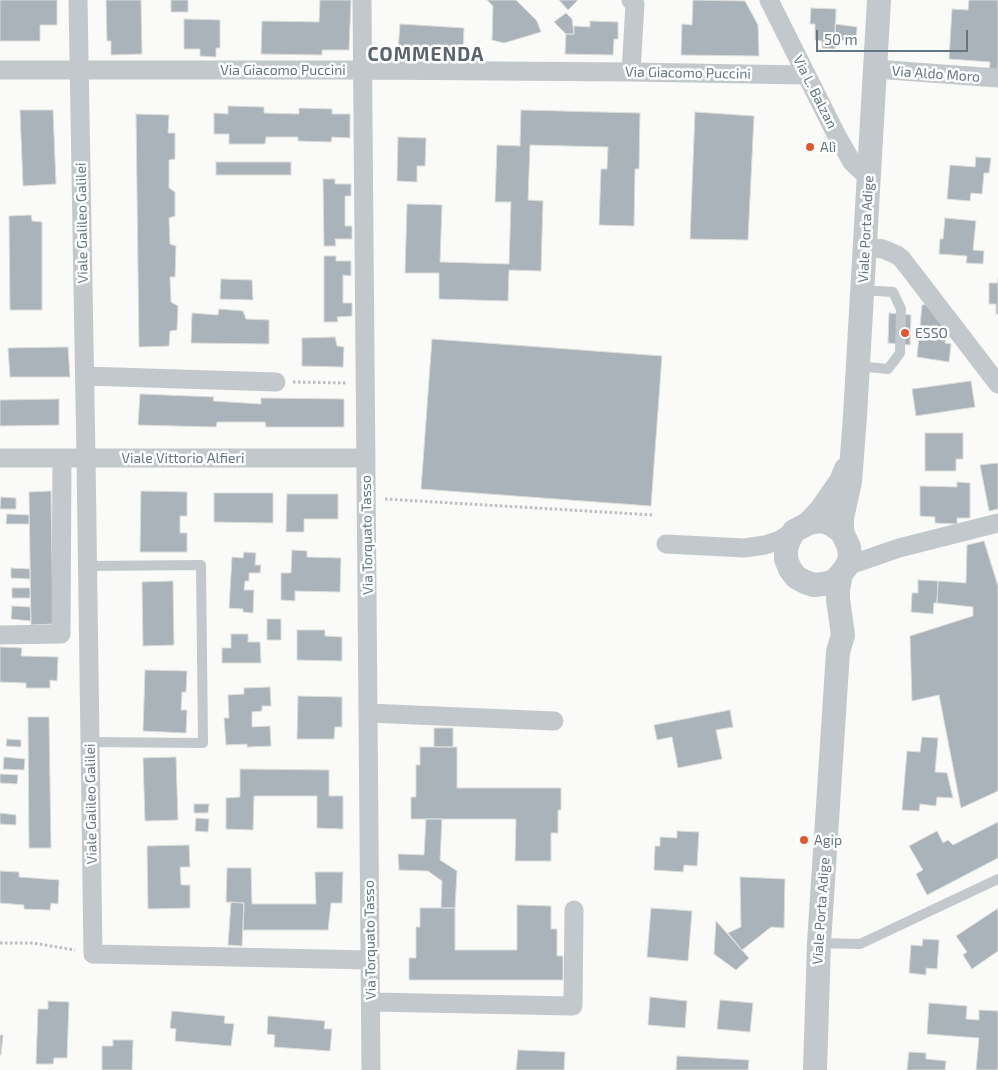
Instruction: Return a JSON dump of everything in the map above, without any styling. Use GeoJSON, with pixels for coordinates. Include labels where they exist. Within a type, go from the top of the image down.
{"type":"FeatureCollection","features":[{"type":"Feature","properties":{"kind":"street","name":"Viale Galileo Galilei"},"geometry":{"type":"LineString","coordinates":[[78,0],[93,954]]}},
{"type":"Feature","properties":{"kind":"street","name":"Via Torquato Tasso"},"geometry":{"type":"LineString","coordinates":[[362,0],[371,1070]]}},
{"type":"Feature","properties":{"kind":"street"},"geometry":{"type":"LineString","coordinates":[[631,0],[635,4],[631,72]]}},
{"type":"Feature","properties":{"kind":"street","name":"Via L. Balzan"},"geometry":{"type":"LineString","coordinates":[[769,0],[805,75],[852,162],[869,178]]}},
{"type":"Feature","properties":{"kind":"street","name":"Viale Porta Adige"},"geometry":{"type":"LineString","coordinates":[[814,1063],[819,943],[838,652],[843,635],[838,590],[850,557],[842,518],[850,482],[879,0]]}},
{"type":"Feature","properties":{"kind":"street","name":"Via Aldo Moro"},"geometry":{"type":"LineString","coordinates":[[875,69],[998,78]]}},
{"type":"Feature","properties":{"kind":"street","name":"Via Giacomo Puccini"},"geometry":{"type":"LineString","coordinates":[[0,70],[362,70],[805,75]]}},
{"type":"Feature","properties":{"kind":"street"},"geometry":{"type":"LineString","coordinates":[[865,247],[897,254],[902,259],[998,384]]}},
{"type":"Feature","properties":{"kind":"street"},"geometry":{"type":"LineString","coordinates":[[85,376],[276,382]]}},
{"type":"Feature","properties":{"kind":"street","name":"Viale Vittorio Alfieri"},"geometry":{"type":"LineString","coordinates":[[0,458],[366,458]]}},
{"type":"Feature","properties":{"kind":"street"},"geometry":{"type":"LineString","coordinates":[[0,635],[61,634],[62,458]]}},
{"type":"Feature","properties":{"kind":"street","name":"Viale Porta Adige"},"geometry":{"type":"LineString","coordinates":[[838,652],[825,612],[815,594],[797,575],[786,559],[786,549],[789,540],[821,510],[833,493],[851,459]]}},
{"type":"Feature","properties":{"kind":"street"},"geometry":{"type":"LineString","coordinates":[[666,544],[744,548],[765,545],[780,540],[802,527],[822,521],[831,524],[860,548],[882,553]]}},
{"type":"Feature","properties":{"kind":"street"},"geometry":{"type":"LineString","coordinates":[[744,548],[777,559],[797,575],[814,585],[834,580],[844,570],[882,553],[998,523]]}},
{"type":"Feature","properties":{"kind":"street"},"geometry":{"type":"LineString","coordinates":[[368,713],[554,721]]}},
{"type":"Feature","properties":{"kind":"street"},"geometry":{"type":"LineString","coordinates":[[371,1002],[572,1006],[574,910]]}},
{"type":"Feature","properties":{"kind":"street"},"geometry":{"type":"LineString","coordinates":[[93,954],[370,960]]}},
{"type":"Feature","properties":{"kind":"lane"},"geometry":{"type":"LineString","coordinates":[[857,366],[888,369],[900,353],[901,309],[893,292],[862,290]]}},
{"type":"Feature","properties":{"kind":"lane"},"geometry":{"type":"LineString","coordinates":[[88,566],[201,565],[203,743],[90,742]]}},
{"type":"Feature","properties":{"kind":"lane"},"geometry":{"type":"LineString","coordinates":[[819,943],[860,944],[998,879]]}},
{"type":"Feature","properties":{"kind":"path"},"geometry":{"type":"LineString","coordinates":[[276,382],[365,384]]}},
{"type":"Feature","properties":{"kind":"path"},"geometry":{"type":"LineString","coordinates":[[366,498],[654,515]]}},
{"type":"Feature","properties":{"kind":"path"},"geometry":{"type":"LineString","coordinates":[[0,943],[33,943],[93,954]]}},
{"type":"Feature","properties":{"kind":"building"},"geometry":{"type":"Polygon","coordinates":[[[0,0],[57,0],[57,25],[40,25],[40,41],[0,41],[0,0]]]}},
{"type":"Feature","properties":{"kind":"building"},"geometry":{"type":"Polygon","coordinates":[[[106,0],[141,0],[142,54],[111,55],[111,41],[107,41],[106,0]]]}},
{"type":"Feature","properties":{"kind":"building"},"geometry":{"type":"Polygon","coordinates":[[[171,0],[188,0],[188,12],[171,12],[171,0]]]}},
{"type":"Feature","properties":{"kind":"building"},"geometry":{"type":"Polygon","coordinates":[[[320,0],[351,0],[349,50],[322,50],[322,55],[261,54],[262,21],[319,22],[320,0]]]}},
{"type":"Feature","properties":{"kind":"building"},"geometry":{"type":"Polygon","coordinates":[[[487,0],[516,0],[537,21],[541,32],[504,43],[492,40],[493,6],[487,0]]]}},
{"type":"Feature","properties":{"kind":"building"},"geometry":{"type":"Polygon","coordinates":[[[559,0],[578,0],[568,10],[559,0]]]}},
{"type":"Feature","properties":{"kind":"building"},"geometry":{"type":"Polygon","coordinates":[[[693,0],[745,1],[758,25],[759,56],[681,55],[682,24],[692,25],[693,0]]]}},
{"type":"Feature","properties":{"kind":"building"},"geometry":{"type":"Polygon","coordinates":[[[969,0],[998,0],[998,73],[989,72],[990,62],[949,59],[952,9],[968,10],[969,0]]]}},
{"type":"Feature","properties":{"kind":"building"},"geometry":{"type":"Polygon","coordinates":[[[811,8],[836,9],[835,49],[822,48],[822,41],[815,40],[815,24],[810,24],[811,8]]]}},
{"type":"Feature","properties":{"kind":"building"},"geometry":{"type":"Polygon","coordinates":[[[566,13],[572,19],[574,34],[566,34],[554,22],[566,13]]]}},
{"type":"Feature","properties":{"kind":"building"},"geometry":{"type":"Polygon","coordinates":[[[184,19],[220,20],[220,48],[216,48],[216,57],[200,56],[200,49],[184,49],[184,19]]]}},
{"type":"Feature","properties":{"kind":"building"},"geometry":{"type":"Polygon","coordinates":[[[590,21],[618,22],[618,39],[614,39],[613,55],[565,54],[566,34],[574,34],[574,26],[590,27],[590,21]]]}},
{"type":"Feature","properties":{"kind":"building"},"geometry":{"type":"Polygon","coordinates":[[[400,24],[464,28],[463,54],[398,51],[400,24]]]}},
{"type":"Feature","properties":{"kind":"building"},"geometry":{"type":"Polygon","coordinates":[[[835,24],[857,27],[856,42],[835,39],[835,24]]]}},
{"type":"Feature","properties":{"kind":"building"},"geometry":{"type":"Polygon","coordinates":[[[228,106],[264,107],[264,113],[299,114],[299,108],[332,109],[332,114],[350,114],[350,138],[332,137],[331,142],[298,141],[298,137],[266,137],[265,144],[229,144],[229,134],[214,134],[214,113],[228,114],[228,106]]]}},
{"type":"Feature","properties":{"kind":"building"},"geometry":{"type":"Polygon","coordinates":[[[20,110],[53,110],[56,184],[23,186],[20,110]]]}},
{"type":"Feature","properties":{"kind":"building"},"geometry":{"type":"Polygon","coordinates":[[[521,110],[640,113],[639,169],[635,169],[634,226],[599,225],[601,169],[607,169],[608,147],[530,145],[528,200],[543,201],[541,271],[509,270],[508,301],[439,299],[439,273],[405,273],[407,204],[442,205],[440,262],[509,264],[511,202],[495,202],[497,145],[520,146],[521,110]]]}},
{"type":"Feature","properties":{"kind":"building"},"geometry":{"type":"Polygon","coordinates":[[[695,112],[754,116],[748,240],[690,239],[695,112]]]}},
{"type":"Feature","properties":{"kind":"building"},"geometry":{"type":"Polygon","coordinates":[[[136,114],[169,115],[168,133],[175,133],[175,159],[169,160],[169,188],[175,192],[175,216],[169,218],[170,244],[176,246],[175,277],[170,277],[171,302],[178,306],[177,330],[170,331],[169,346],[139,347],[136,114]]]}},
{"type":"Feature","properties":{"kind":"building"},"geometry":{"type":"Polygon","coordinates":[[[398,137],[426,138],[425,166],[417,166],[417,182],[397,181],[398,137]]]}},
{"type":"Feature","properties":{"kind":"building"},"geometry":{"type":"Polygon","coordinates":[[[976,157],[991,158],[989,173],[984,173],[982,194],[971,193],[970,201],[947,199],[950,165],[975,167],[976,157]]]}},
{"type":"Feature","properties":{"kind":"building"},"geometry":{"type":"Polygon","coordinates":[[[216,162],[291,162],[291,175],[216,175],[216,162]]]}},
{"type":"Feature","properties":{"kind":"building"},"geometry":{"type":"Polygon","coordinates":[[[323,179],[335,179],[335,184],[351,184],[351,196],[345,196],[345,226],[352,226],[352,239],[335,239],[336,246],[324,246],[323,179]]]}},
{"type":"Feature","properties":{"kind":"building"},"geometry":{"type":"Polygon","coordinates":[[[31,215],[32,221],[42,222],[42,310],[10,310],[9,216],[31,215]]]}},
{"type":"Feature","properties":{"kind":"building"},"geometry":{"type":"Polygon","coordinates":[[[945,218],[976,221],[973,250],[984,251],[983,264],[966,263],[967,256],[939,254],[945,218]]]}},
{"type":"Feature","properties":{"kind":"building"},"geometry":{"type":"Polygon","coordinates":[[[324,256],[336,256],[336,261],[351,261],[351,276],[343,275],[343,303],[352,303],[352,316],[337,317],[338,322],[324,322],[324,256]]]}},
{"type":"Feature","properties":{"kind":"building"},"geometry":{"type":"Polygon","coordinates":[[[221,279],[252,280],[253,300],[220,299],[221,279]]]}},
{"type":"Feature","properties":{"kind":"building"},"geometry":{"type":"Polygon","coordinates":[[[989,283],[998,283],[998,314],[996,314],[996,304],[989,304],[989,283]]]}},
{"type":"Feature","properties":{"kind":"building"},"geometry":{"type":"Polygon","coordinates":[[[934,304],[947,322],[945,343],[951,344],[949,362],[917,357],[922,305],[934,304]]]}},
{"type":"Feature","properties":{"kind":"building"},"geometry":{"type":"Polygon","coordinates":[[[219,309],[243,311],[246,319],[269,320],[269,344],[191,343],[192,313],[218,315],[219,309]]]}},
{"type":"Feature","properties":{"kind":"building"},"geometry":{"type":"Polygon","coordinates":[[[889,313],[911,315],[910,345],[888,343],[889,313]]]}},
{"type":"Feature","properties":{"kind":"building"},"geometry":{"type":"Polygon","coordinates":[[[335,337],[337,346],[344,347],[343,367],[302,366],[302,338],[335,337]]]}},
{"type":"Feature","properties":{"kind":"building"},"geometry":{"type":"Polygon","coordinates":[[[432,339],[662,356],[651,506],[421,489],[432,339]]]}},
{"type":"Feature","properties":{"kind":"building"},"geometry":{"type":"Polygon","coordinates":[[[68,347],[70,377],[10,377],[8,348],[68,347]]]}},
{"type":"Feature","properties":{"kind":"building"},"geometry":{"type":"Polygon","coordinates":[[[971,381],[975,407],[916,416],[912,389],[971,381]]]}},
{"type":"Feature","properties":{"kind":"building"},"geometry":{"type":"Polygon","coordinates":[[[140,394],[214,397],[213,401],[261,404],[261,398],[344,399],[344,427],[266,427],[265,422],[217,422],[216,427],[138,425],[140,394]]]}},
{"type":"Feature","properties":{"kind":"building"},"geometry":{"type":"Polygon","coordinates":[[[59,399],[59,425],[0,426],[0,400],[59,399]]]}},
{"type":"Feature","properties":{"kind":"building"},"geometry":{"type":"Polygon","coordinates":[[[925,433],[963,433],[963,459],[956,459],[956,471],[925,471],[925,433]]]}},
{"type":"Feature","properties":{"kind":"building"},"geometry":{"type":"Polygon","coordinates":[[[998,463],[998,509],[989,511],[980,465],[998,463]]]}},
{"type":"Feature","properties":{"kind":"building"},"geometry":{"type":"Polygon","coordinates":[[[957,482],[970,483],[970,518],[957,518],[957,524],[935,523],[935,517],[920,516],[920,486],[957,487],[957,482]]]}},
{"type":"Feature","properties":{"kind":"building"},"geometry":{"type":"Polygon","coordinates":[[[51,491],[53,624],[31,625],[29,492],[51,491]]]}},
{"type":"Feature","properties":{"kind":"building"},"geometry":{"type":"Polygon","coordinates":[[[141,491],[187,492],[187,516],[180,516],[180,533],[187,533],[187,552],[140,552],[141,491]]]}},
{"type":"Feature","properties":{"kind":"building"},"geometry":{"type":"Polygon","coordinates":[[[214,493],[273,493],[273,523],[214,522],[214,493]]]}},
{"type":"Feature","properties":{"kind":"building"},"geometry":{"type":"Polygon","coordinates":[[[287,494],[338,494],[338,519],[304,519],[304,532],[286,532],[287,494]]]}},
{"type":"Feature","properties":{"kind":"building"},"geometry":{"type":"Polygon","coordinates":[[[1,497],[16,498],[16,509],[0,509],[1,497]]]}},
{"type":"Feature","properties":{"kind":"building"},"geometry":{"type":"Polygon","coordinates":[[[7,514],[29,515],[29,524],[6,524],[7,514]]]}},
{"type":"Feature","properties":{"kind":"building"},"geometry":{"type":"Polygon","coordinates":[[[984,541],[998,586],[998,791],[961,808],[939,695],[912,701],[910,636],[973,616],[973,607],[937,603],[938,581],[966,583],[967,545],[984,541]]]}},
{"type":"Feature","properties":{"kind":"building"},"geometry":{"type":"Polygon","coordinates":[[[292,550],[307,551],[307,557],[341,558],[340,592],[295,591],[295,601],[281,600],[281,573],[291,573],[292,550]]]}},
{"type":"Feature","properties":{"kind":"building"},"geometry":{"type":"Polygon","coordinates":[[[244,552],[256,553],[255,565],[261,565],[260,573],[249,573],[249,581],[245,581],[244,590],[254,590],[253,613],[243,612],[243,609],[229,608],[232,557],[243,558],[244,552]]]}},
{"type":"Feature","properties":{"kind":"building"},"geometry":{"type":"Polygon","coordinates":[[[11,568],[30,569],[30,579],[11,578],[11,568]]]}},
{"type":"Feature","properties":{"kind":"building"},"geometry":{"type":"Polygon","coordinates":[[[918,580],[938,581],[937,603],[934,603],[933,614],[911,612],[912,593],[918,593],[918,580]]]}},
{"type":"Feature","properties":{"kind":"building"},"geometry":{"type":"Polygon","coordinates":[[[173,581],[174,645],[143,646],[142,582],[173,581]]]}},
{"type":"Feature","properties":{"kind":"building"},"geometry":{"type":"Polygon","coordinates":[[[12,588],[30,588],[30,598],[12,598],[12,588]]]}},
{"type":"Feature","properties":{"kind":"building"},"geometry":{"type":"Polygon","coordinates":[[[12,606],[30,607],[31,621],[11,619],[12,606]]]}},
{"type":"Feature","properties":{"kind":"building"},"geometry":{"type":"Polygon","coordinates":[[[267,619],[281,619],[281,640],[267,640],[267,619]]]}},
{"type":"Feature","properties":{"kind":"building"},"geometry":{"type":"Polygon","coordinates":[[[297,630],[325,630],[325,636],[342,637],[342,661],[297,660],[297,630]]]}},
{"type":"Feature","properties":{"kind":"building"},"geometry":{"type":"Polygon","coordinates":[[[231,634],[248,634],[248,642],[260,642],[261,663],[222,663],[222,648],[231,648],[231,634]]]}},
{"type":"Feature","properties":{"kind":"building"},"geometry":{"type":"Polygon","coordinates":[[[0,647],[22,648],[21,656],[58,657],[57,681],[50,680],[50,688],[26,688],[26,683],[0,682],[0,647]]]}},
{"type":"Feature","properties":{"kind":"building"},"geometry":{"type":"Polygon","coordinates":[[[145,670],[187,671],[186,692],[182,692],[181,710],[187,710],[186,733],[143,731],[145,670]]]}},
{"type":"Feature","properties":{"kind":"building"},"geometry":{"type":"Polygon","coordinates":[[[270,687],[271,706],[262,706],[262,711],[252,712],[252,727],[270,726],[271,746],[247,747],[247,744],[226,745],[224,718],[229,718],[228,695],[244,694],[244,688],[270,687]]]}},
{"type":"Feature","properties":{"kind":"building"},"geometry":{"type":"Polygon","coordinates":[[[298,696],[342,697],[342,727],[335,727],[334,739],[297,739],[298,696]]]}},
{"type":"Feature","properties":{"kind":"building"},"geometry":{"type":"Polygon","coordinates":[[[730,710],[733,727],[716,730],[722,759],[678,768],[672,737],[657,740],[654,725],[730,710]]]}},
{"type":"Feature","properties":{"kind":"building"},"geometry":{"type":"Polygon","coordinates":[[[28,717],[49,717],[51,848],[29,848],[28,717]]]}},
{"type":"Feature","properties":{"kind":"building"},"geometry":{"type":"Polygon","coordinates":[[[434,728],[453,728],[453,747],[434,747],[434,728]]]}},
{"type":"Feature","properties":{"kind":"building"},"geometry":{"type":"Polygon","coordinates":[[[922,737],[938,738],[935,772],[947,773],[953,798],[937,797],[936,806],[920,804],[919,811],[902,810],[907,751],[920,752],[922,737]]]}},
{"type":"Feature","properties":{"kind":"building"},"geometry":{"type":"Polygon","coordinates":[[[7,739],[21,740],[21,747],[6,746],[7,739]]]}},
{"type":"Feature","properties":{"kind":"building"},"geometry":{"type":"Polygon","coordinates":[[[420,747],[457,747],[457,788],[561,788],[561,810],[558,810],[558,833],[551,833],[551,861],[515,861],[516,819],[411,819],[411,797],[416,797],[416,765],[420,765],[420,747]]]}},
{"type":"Feature","properties":{"kind":"building"},"geometry":{"type":"Polygon","coordinates":[[[4,757],[25,759],[24,770],[3,769],[4,757]]]}},
{"type":"Feature","properties":{"kind":"building"},"geometry":{"type":"Polygon","coordinates":[[[176,757],[178,820],[145,821],[143,758],[176,757]]]}},
{"type":"Feature","properties":{"kind":"building"},"geometry":{"type":"Polygon","coordinates":[[[240,769],[329,770],[329,796],[343,796],[343,829],[317,828],[317,796],[254,796],[253,830],[226,829],[226,798],[240,797],[240,769]]]}},
{"type":"Feature","properties":{"kind":"building"},"geometry":{"type":"Polygon","coordinates":[[[0,774],[18,775],[17,784],[0,783],[0,774]]]}},
{"type":"Feature","properties":{"kind":"building"},"geometry":{"type":"Polygon","coordinates":[[[194,804],[209,804],[208,813],[194,813],[194,804]]]}},
{"type":"Feature","properties":{"kind":"building"},"geometry":{"type":"Polygon","coordinates":[[[0,813],[16,815],[16,825],[0,824],[0,813]]]}},
{"type":"Feature","properties":{"kind":"building"},"geometry":{"type":"Polygon","coordinates":[[[196,818],[209,819],[208,832],[195,831],[196,818]]]}},
{"type":"Feature","properties":{"kind":"building"},"geometry":{"type":"Polygon","coordinates":[[[426,819],[442,819],[440,860],[457,871],[455,908],[441,908],[442,881],[428,871],[399,870],[398,854],[424,855],[426,819]]]}},
{"type":"Feature","properties":{"kind":"building"},"geometry":{"type":"Polygon","coordinates":[[[998,822],[998,858],[927,895],[916,874],[923,870],[909,846],[937,831],[943,843],[948,840],[953,845],[998,822]]]}},
{"type":"Feature","properties":{"kind":"building"},"geometry":{"type":"Polygon","coordinates":[[[677,831],[699,832],[697,866],[684,865],[683,872],[654,870],[655,846],[660,846],[660,837],[677,838],[677,831]]]}},
{"type":"Feature","properties":{"kind":"building"},"geometry":{"type":"Polygon","coordinates":[[[189,845],[190,867],[180,867],[181,885],[190,885],[190,908],[148,909],[147,846],[189,845]]]}},
{"type":"Feature","properties":{"kind":"building"},"geometry":{"type":"Polygon","coordinates":[[[227,868],[251,868],[252,904],[316,904],[315,872],[343,872],[342,903],[331,903],[328,930],[243,930],[244,903],[226,902],[227,868]]]}},
{"type":"Feature","properties":{"kind":"building"},"geometry":{"type":"Polygon","coordinates":[[[0,871],[19,872],[19,877],[59,880],[58,904],[51,903],[50,910],[24,909],[24,905],[0,903],[0,871]]]}},
{"type":"Feature","properties":{"kind":"building"},"geometry":{"type":"Polygon","coordinates":[[[740,877],[785,879],[784,928],[771,927],[742,950],[728,933],[741,927],[740,877]]]}},
{"type":"Feature","properties":{"kind":"building"},"geometry":{"type":"Polygon","coordinates":[[[231,902],[244,903],[242,946],[228,945],[231,902]]]}},
{"type":"Feature","properties":{"kind":"building"},"geometry":{"type":"Polygon","coordinates":[[[517,905],[551,906],[551,929],[557,929],[557,956],[563,956],[563,980],[409,980],[409,958],[416,958],[416,927],[420,927],[420,908],[455,908],[455,950],[517,950],[517,905]]]}},
{"type":"Feature","properties":{"kind":"building"},"geometry":{"type":"Polygon","coordinates":[[[651,908],[692,911],[688,961],[647,957],[651,908]]]}},
{"type":"Feature","properties":{"kind":"building"},"geometry":{"type":"Polygon","coordinates":[[[997,909],[998,951],[972,969],[963,955],[967,952],[956,936],[997,909]]]}},
{"type":"Feature","properties":{"kind":"building"},"geometry":{"type":"Polygon","coordinates":[[[716,921],[749,958],[736,970],[714,954],[716,921]]]}},
{"type":"Feature","properties":{"kind":"building"},"geometry":{"type":"Polygon","coordinates":[[[923,939],[939,940],[937,969],[926,968],[926,975],[909,973],[911,945],[922,946],[923,939]]]}},
{"type":"Feature","properties":{"kind":"building"},"geometry":{"type":"Polygon","coordinates":[[[650,997],[687,1001],[685,1028],[648,1025],[650,997]]]}},
{"type":"Feature","properties":{"kind":"building"},"geometry":{"type":"Polygon","coordinates":[[[720,1000],[753,1003],[750,1032],[717,1029],[720,1000]]]}},
{"type":"Feature","properties":{"kind":"building"},"geometry":{"type":"Polygon","coordinates":[[[48,1001],[69,1002],[67,1058],[54,1058],[53,1064],[36,1064],[38,1009],[48,1009],[48,1001]]]}},
{"type":"Feature","properties":{"kind":"building"},"geometry":{"type":"Polygon","coordinates":[[[929,1003],[967,1006],[966,1019],[979,1020],[979,1010],[998,1011],[998,1070],[976,1070],[979,1038],[927,1034],[929,1003]]]}},
{"type":"Feature","properties":{"kind":"building"},"geometry":{"type":"Polygon","coordinates":[[[172,1011],[225,1016],[224,1023],[234,1024],[231,1046],[175,1041],[176,1029],[170,1028],[172,1011]]]}},
{"type":"Feature","properties":{"kind":"building"},"geometry":{"type":"Polygon","coordinates":[[[268,1016],[325,1021],[324,1029],[332,1029],[330,1051],[274,1047],[275,1035],[267,1034],[268,1016]]]}},
{"type":"Feature","properties":{"kind":"building"},"geometry":{"type":"Polygon","coordinates":[[[0,1035],[3,1035],[1,1055],[0,1055],[0,1035]]]}},
{"type":"Feature","properties":{"kind":"building"},"geometry":{"type":"Polygon","coordinates":[[[113,1040],[133,1040],[132,1070],[102,1070],[102,1046],[113,1046],[113,1040]]]}},
{"type":"Feature","properties":{"kind":"building"},"geometry":{"type":"Polygon","coordinates":[[[518,1050],[565,1052],[564,1070],[516,1070],[518,1050]]]}},
{"type":"Feature","properties":{"kind":"building"},"geometry":{"type":"Polygon","coordinates":[[[909,1052],[926,1053],[926,1059],[946,1061],[945,1070],[907,1070],[909,1052]]]}},
{"type":"Feature","properties":{"kind":"building"},"geometry":{"type":"Polygon","coordinates":[[[677,1056],[749,1060],[748,1070],[676,1070],[677,1056]]]}},
{"type":"Feature","properties":{"kind":"place","name":"Alì"},"geometry":{"type":"Point","coordinates":[810,147]}},
{"type":"Feature","properties":{"kind":"place","name":"ESSO"},"geometry":{"type":"Point","coordinates":[905,333]}},
{"type":"Feature","properties":{"kind":"place","name":"Agip"},"geometry":{"type":"Point","coordinates":[804,840]}},
{"type":"Feature","properties":{"kind":"district","name":"COMMENDA"},"geometry":{"type":"Point","coordinates":[426,55]}}]}
